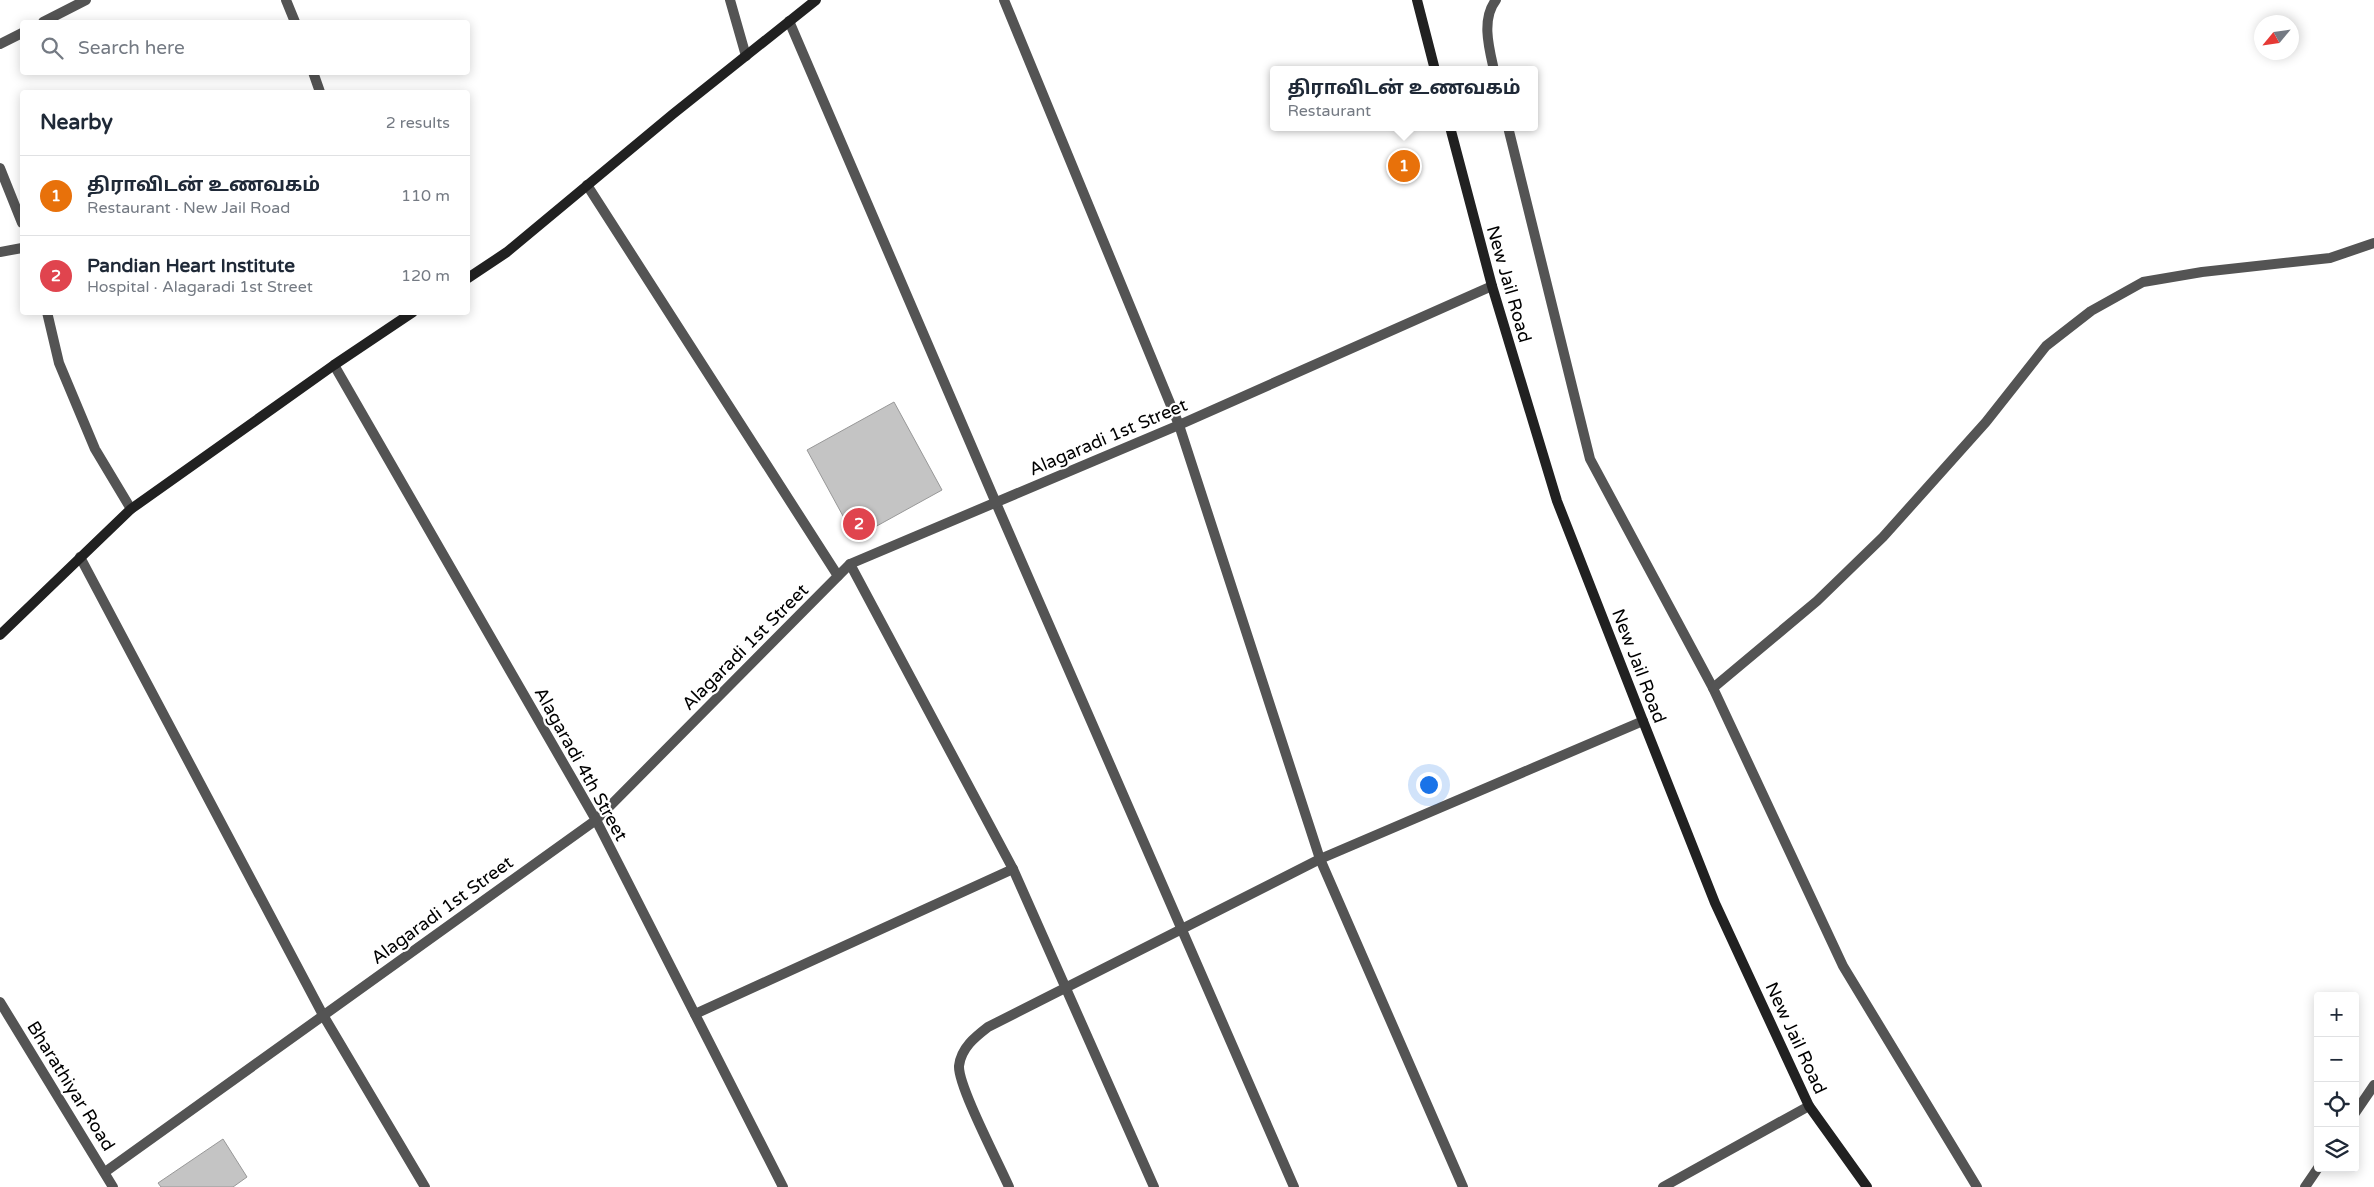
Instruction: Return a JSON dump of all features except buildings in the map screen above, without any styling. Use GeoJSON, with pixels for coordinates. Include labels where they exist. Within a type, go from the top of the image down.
{"type":"FeatureCollection","features":[{"type":"Feature","properties":{"kind":"main road"},"geometry":{"type":"LineString","coordinates":[[470,277],[507,252],[816,0]]}},
{"type":"Feature","properties":{"kind":"main road"},"geometry":{"type":"LineString","coordinates":[[1417,0],[1434,66]]}},
{"type":"Feature","properties":{"kind":"main road","name":"New Jail Road"},"geometry":{"type":"LineString","coordinates":[[1451,131],[1492,286],[1557,501],[1643,721],[1715,903],[1809,1106],[1867,1187]]}},
{"type":"Feature","properties":{"kind":"main road"},"geometry":{"type":"LineString","coordinates":[[0,635],[130,509],[334,365],[409,315]]}},
{"type":"Feature","properties":{"kind":"street"},"geometry":{"type":"LineString","coordinates":[[47,20],[86,0]]}},
{"type":"Feature","properties":{"kind":"street"},"geometry":{"type":"LineString","coordinates":[[286,0],[294,20]]}},
{"type":"Feature","properties":{"kind":"street"},"geometry":{"type":"LineString","coordinates":[[730,0],[746,56]]}},
{"type":"Feature","properties":{"kind":"street"},"geometry":{"type":"LineString","coordinates":[[1004,0],[1179,425],[1320,858],[1463,1187]]}},
{"type":"Feature","properties":{"kind":"street"},"geometry":{"type":"LineString","coordinates":[[1493,66],[1486,40],[1492,5],[1496,0]]}},
{"type":"Feature","properties":{"kind":"street"},"geometry":{"type":"LineString","coordinates":[[789,22],[1294,1187]]}},
{"type":"Feature","properties":{"kind":"street"},"geometry":{"type":"LineString","coordinates":[[0,44],[20,34]]}},
{"type":"Feature","properties":{"kind":"street"},"geometry":{"type":"LineString","coordinates":[[314,75],[319,90]]}},
{"type":"Feature","properties":{"kind":"street"},"geometry":{"type":"LineString","coordinates":[[1509,131],[1590,459],[1713,688],[1843,966],[1977,1187]]}},
{"type":"Feature","properties":{"kind":"street"},"geometry":{"type":"LineString","coordinates":[[0,168],[20,218]]}},
{"type":"Feature","properties":{"kind":"street"},"geometry":{"type":"LineString","coordinates":[[587,185],[838,576]]}},
{"type":"Feature","properties":{"kind":"street"},"geometry":{"type":"LineString","coordinates":[[1713,688],[1817,601],[1883,537],[1986,422],[2046,346],[2091,311],[2143,282],[2202,272],[2330,258],[2374,244]]}},
{"type":"Feature","properties":{"kind":"street"},"geometry":{"type":"LineString","coordinates":[[0,252],[20,248]]}},
{"type":"Feature","properties":{"kind":"street","name":"Alagaradi 1st Street"},"geometry":{"type":"LineString","coordinates":[[105,1172],[596,820],[850,564],[1179,425],[1492,286]]}},
{"type":"Feature","properties":{"kind":"street"},"geometry":{"type":"LineString","coordinates":[[48,315],[59,363],[95,449],[130,509]]}},
{"type":"Feature","properties":{"kind":"street","name":"Alagaradi 4th Street"},"geometry":{"type":"LineString","coordinates":[[334,365],[596,820],[783,1187]]}},
{"type":"Feature","properties":{"kind":"street"},"geometry":{"type":"LineString","coordinates":[[80,557],[323,1016],[425,1187]]}},
{"type":"Feature","properties":{"kind":"street"},"geometry":{"type":"LineString","coordinates":[[850,564],[1013,870],[1154,1187]]}},
{"type":"Feature","properties":{"kind":"street"},"geometry":{"type":"LineString","coordinates":[[1009,1187],[962,1086],[959,1066],[967,1043],[988,1027],[1320,858],[1643,721]]}},
{"type":"Feature","properties":{"kind":"street"},"geometry":{"type":"LineString","coordinates":[[695,1014],[1013,870]]}},
{"type":"Feature","properties":{"kind":"street","name":"Bharathiyar Road"},"geometry":{"type":"LineString","coordinates":[[0,1002],[113,1187]]}},
{"type":"Feature","properties":{"kind":"street"},"geometry":{"type":"LineString","coordinates":[[2359,1107],[2374,1085]]}},
{"type":"Feature","properties":{"kind":"street"},"geometry":{"type":"LineString","coordinates":[[1663,1187],[1809,1106]]}},
{"type":"Feature","properties":{"kind":"street"},"geometry":{"type":"LineString","coordinates":[[2305,1187],[2315,1172]]}},
{"type":"Feature","properties":{"kind":"place","name":"திராவிடன் உணவகம்"},"geometry":{"type":"Point","coordinates":[1404,166]}},
{"type":"Feature","properties":{"kind":"place","name":"Pandian Heart Institute"},"geometry":{"type":"Point","coordinates":[859,524]}}]}
